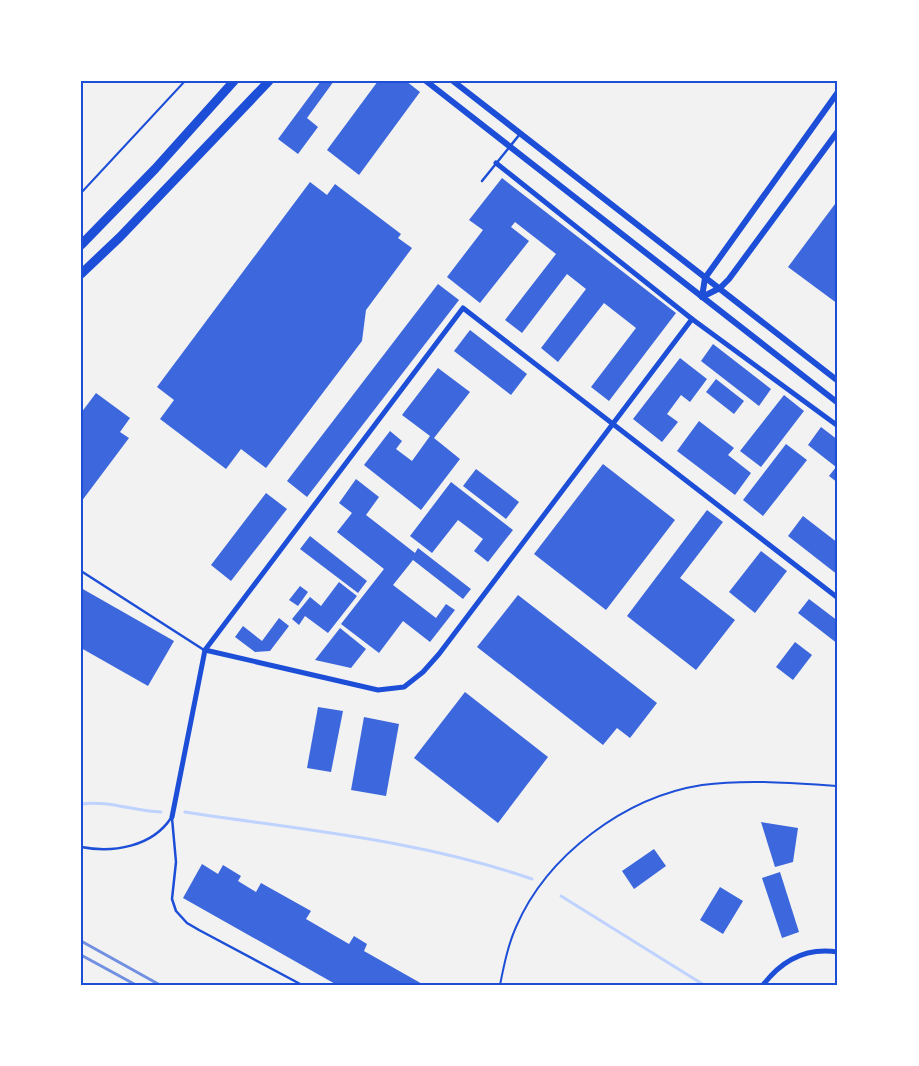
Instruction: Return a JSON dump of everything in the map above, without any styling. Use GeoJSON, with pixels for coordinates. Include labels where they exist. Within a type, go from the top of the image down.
{"type":"FeatureCollection","features":[{"type":"Feature","properties":{"kind":"highway"},"geometry":{"type":"LineString","coordinates":[[81,245],[155,169],[234,81]]}},
{"type":"Feature","properties":{"kind":"highway"},"geometry":{"type":"LineString","coordinates":[[81,274],[120,237],[268,81]]}},
{"type":"Feature","properties":{"kind":"street"},"geometry":{"type":"LineString","coordinates":[[426,81],[838,403]]}},
{"type":"Feature","properties":{"kind":"street"},"geometry":{"type":"LineString","coordinates":[[453,81],[838,381]]}},
{"type":"Feature","properties":{"kind":"street"},"geometry":{"type":"LineString","coordinates":[[702,298],[705,278],[838,92]]}},
{"type":"Feature","properties":{"kind":"street"},"geometry":{"type":"LineString","coordinates":[[702,298],[720,288],[838,131]]}},
{"type":"Feature","properties":{"kind":"street"},"geometry":{"type":"LineString","coordinates":[[496,163],[692,319],[838,426]]}},
{"type":"Feature","properties":{"kind":"street"},"geometry":{"type":"LineString","coordinates":[[692,268],[701,270],[713,267]]}},
{"type":"Feature","properties":{"kind":"street"},"geometry":{"type":"LineString","coordinates":[[172,817],[205,650],[463,308],[838,598]]}},
{"type":"Feature","properties":{"kind":"street"},"geometry":{"type":"LineString","coordinates":[[205,650],[378,690],[404,687],[423,672],[439,654],[692,319]]}},
{"type":"Feature","properties":{"kind":"street"},"geometry":{"type":"LineString","coordinates":[[764,985],[786,961],[803,954],[824,950],[838,952]]}},
{"type":"Feature","properties":{"kind":"lane"},"geometry":{"type":"LineString","coordinates":[[482,181],[520,134]]}},
{"type":"Feature","properties":{"kind":"lane"},"geometry":{"type":"LineString","coordinates":[[81,571],[205,650]]}},
{"type":"Feature","properties":{"kind":"lane"},"geometry":{"type":"LineString","coordinates":[[81,847],[117,848],[139,843],[160,832],[172,817]]}},
{"type":"Feature","properties":{"kind":"lane"},"geometry":{"type":"LineString","coordinates":[[172,817],[176,847],[172,891],[176,911],[188,923],[199,930],[302,985]]}},
{"type":"Feature","properties":{"kind":"path"},"geometry":{"type":"LineString","coordinates":[[81,192],[185,81]]}},
{"type":"Feature","properties":{"kind":"path"},"geometry":{"type":"LineString","coordinates":[[500,985],[506,956],[516,926],[534,894],[562,860],[583,841],[630,809],[674,792],[700,786],[753,781],[838,786]]}},
{"type":"Feature","properties":{"kind":"building"},"geometry":{"type":"Polygon","coordinates":[[[321,81],[334,81],[307,118],[318,127],[298,154],[278,139],[321,81]]]}},
{"type":"Feature","properties":{"kind":"building"},"geometry":{"type":"Polygon","coordinates":[[[378,81],[406,81],[420,92],[359,175],[327,150],[378,81]]]}},
{"type":"Feature","properties":{"kind":"building"},"geometry":{"type":"Polygon","coordinates":[[[502,178],[676,313],[609,401],[591,387],[636,328],[604,303],[558,362],[541,348],[586,289],[567,274],[522,333],[505,320],[556,254],[515,222],[511,227],[529,241],[480,303],[447,277],[483,230],[469,220],[502,178]]]}},
{"type":"Feature","properties":{"kind":"building"},"geometry":{"type":"Polygon","coordinates":[[[310,182],[327,195],[335,184],[401,234],[398,238],[412,248],[366,310],[362,341],[266,468],[241,449],[226,469],[160,419],[174,400],[157,387],[310,182]]]}},
{"type":"Feature","properties":{"kind":"building"},"geometry":{"type":"Polygon","coordinates":[[[838,200],[838,304],[788,267],[838,200]]]}},
{"type":"Feature","properties":{"kind":"building"},"geometry":{"type":"Polygon","coordinates":[[[438,284],[459,300],[307,497],[287,481],[438,284]]]}},
{"type":"Feature","properties":{"kind":"building"},"geometry":{"type":"Polygon","coordinates":[[[470,330],[527,374],[511,395],[454,351],[470,330]]]}},
{"type":"Feature","properties":{"kind":"building"},"geometry":{"type":"Polygon","coordinates":[[[713,344],[771,389],[759,406],[701,361],[713,344]]]}},
{"type":"Feature","properties":{"kind":"building"},"geometry":{"type":"Polygon","coordinates":[[[680,358],[707,379],[690,402],[681,395],[667,414],[678,422],[662,442],[633,419],[680,358]]]}},
{"type":"Feature","properties":{"kind":"building"},"geometry":{"type":"Polygon","coordinates":[[[438,368],[470,392],[434,438],[460,459],[421,510],[364,465],[390,431],[402,441],[396,449],[412,461],[430,436],[402,415],[438,368]]]}},
{"type":"Feature","properties":{"kind":"building"},"geometry":{"type":"Polygon","coordinates":[[[716,379],[744,401],[734,414],[706,392],[716,379]]]}},
{"type":"Feature","properties":{"kind":"building"},"geometry":{"type":"Polygon","coordinates":[[[96,393],[130,418],[120,432],[129,438],[81,502],[81,413],[96,393]]]}},
{"type":"Feature","properties":{"kind":"building"},"geometry":{"type":"Polygon","coordinates":[[[784,395],[804,411],[761,467],[740,451],[784,395]]]}},
{"type":"Feature","properties":{"kind":"building"},"geometry":{"type":"Polygon","coordinates":[[[699,421],[734,448],[728,455],[751,473],[735,495],[677,451],[699,421]]]}},
{"type":"Feature","properties":{"kind":"building"},"geometry":{"type":"Polygon","coordinates":[[[821,427],[838,440],[838,483],[829,476],[836,467],[808,445],[821,427]]]}},
{"type":"Feature","properties":{"kind":"building"},"geometry":{"type":"Polygon","coordinates":[[[786,444],[807,460],[763,516],[743,500],[786,444]]]}},
{"type":"Feature","properties":{"kind":"building"},"geometry":{"type":"Polygon","coordinates":[[[603,464],[675,520],[606,610],[534,554],[603,464]]]}},
{"type":"Feature","properties":{"kind":"building"},"geometry":{"type":"Polygon","coordinates":[[[476,469],[519,502],[506,519],[463,486],[476,469]]]}},
{"type":"Feature","properties":{"kind":"building"},"geometry":{"type":"Polygon","coordinates":[[[356,479],[379,497],[366,515],[415,553],[418,548],[471,589],[463,599],[413,560],[393,585],[436,618],[446,604],[455,610],[430,642],[403,621],[379,653],[341,624],[384,569],[337,532],[352,513],[339,503],[356,479]]]}},
{"type":"Feature","properties":{"kind":"building"},"geometry":{"type":"Polygon","coordinates":[[[451,482],[513,530],[488,562],[474,551],[483,539],[458,520],[432,553],[410,536],[451,482]]]}},
{"type":"Feature","properties":{"kind":"building"},"geometry":{"type":"Polygon","coordinates":[[[266,493],[287,509],[231,581],[211,565],[266,493]]]}},
{"type":"Feature","properties":{"kind":"building"},"geometry":{"type":"Polygon","coordinates":[[[707,510],[723,522],[680,578],[735,620],[696,670],[627,616],[707,510]]]}},
{"type":"Feature","properties":{"kind":"building"},"geometry":{"type":"Polygon","coordinates":[[[803,516],[838,543],[838,575],[788,536],[803,516]]]}},
{"type":"Feature","properties":{"kind":"building"},"geometry":{"type":"Polygon","coordinates":[[[310,536],[367,581],[358,593],[300,549],[310,536]]]}},
{"type":"Feature","properties":{"kind":"building"},"geometry":{"type":"Polygon","coordinates":[[[761,551],[787,571],[755,613],[729,592],[761,551]]]}},
{"type":"Feature","properties":{"kind":"building"},"geometry":{"type":"Polygon","coordinates":[[[339,582],[357,596],[328,633],[305,616],[299,625],[292,619],[310,597],[321,606],[339,582]]]}},
{"type":"Feature","properties":{"kind":"building"},"geometry":{"type":"Polygon","coordinates":[[[300,586],[308,592],[298,606],[289,600],[300,586]]]}},
{"type":"Feature","properties":{"kind":"building"},"geometry":{"type":"Polygon","coordinates":[[[81,588],[174,641],[148,686],[81,648],[81,588]]]}},
{"type":"Feature","properties":{"kind":"building"},"geometry":{"type":"Polygon","coordinates":[[[518,595],[657,703],[630,738],[617,728],[603,745],[477,647],[518,595]]]}},
{"type":"Feature","properties":{"kind":"building"},"geometry":{"type":"Polygon","coordinates":[[[809,599],[838,621],[838,644],[798,613],[809,599]]]}},
{"type":"Feature","properties":{"kind":"building"},"geometry":{"type":"Polygon","coordinates":[[[279,618],[289,626],[270,651],[255,652],[235,637],[243,626],[262,641],[279,618]]]}},
{"type":"Feature","properties":{"kind":"building"},"geometry":{"type":"Polygon","coordinates":[[[340,628],[366,649],[351,668],[315,660],[340,628]]]}},
{"type":"Feature","properties":{"kind":"building"},"geometry":{"type":"Polygon","coordinates":[[[795,642],[812,655],[793,680],[776,667],[795,642]]]}},
{"type":"Feature","properties":{"kind":"building"},"geometry":{"type":"Polygon","coordinates":[[[465,692],[548,757],[498,823],[414,758],[465,692]]]}},
{"type":"Feature","properties":{"kind":"building"},"geometry":{"type":"Polygon","coordinates":[[[318,707],[343,711],[331,772],[307,768],[318,707]]]}},
{"type":"Feature","properties":{"kind":"building"},"geometry":{"type":"Polygon","coordinates":[[[364,717],[399,724],[386,796],[351,790],[364,717]]]}},
{"type":"Feature","properties":{"kind":"building"},"geometry":{"type":"Polygon","coordinates":[[[761,822],[798,828],[793,862],[775,867],[761,822]]]}},
{"type":"Feature","properties":{"kind":"building"},"geometry":{"type":"Polygon","coordinates":[[[654,849],[666,866],[634,889],[622,871],[654,849]]]}},
{"type":"Feature","properties":{"kind":"building"},"geometry":{"type":"Polygon","coordinates":[[[202,864],[218,874],[223,865],[241,876],[238,881],[256,892],[261,883],[311,911],[306,919],[349,944],[354,936],[367,944],[364,951],[424,985],[337,985],[183,898],[202,864]]]}},
{"type":"Feature","properties":{"kind":"building"},"geometry":{"type":"Polygon","coordinates":[[[780,872],[799,932],[782,938],[762,878],[780,872]]]}},
{"type":"Feature","properties":{"kind":"building"},"geometry":{"type":"Polygon","coordinates":[[[720,887],[743,901],[723,934],[700,920],[720,887]]]}},
{"type":"Feature","properties":{"kind":"waterway"},"geometry":{"type":"LineString","coordinates":[[81,804],[101,803],[161,812]]}},
{"type":"Feature","properties":{"kind":"waterway"},"geometry":{"type":"LineString","coordinates":[[185,812],[404,845],[490,866],[532,879]]}},
{"type":"Feature","properties":{"kind":"waterway"},"geometry":{"type":"LineString","coordinates":[[561,896],[704,985]]}},
{"type":"Feature","properties":{"kind":"railway"},"geometry":{"type":"LineString","coordinates":[[81,941],[160,985]]}},
{"type":"Feature","properties":{"kind":"railway"},"geometry":{"type":"LineString","coordinates":[[81,955],[136,985]]}}]}
